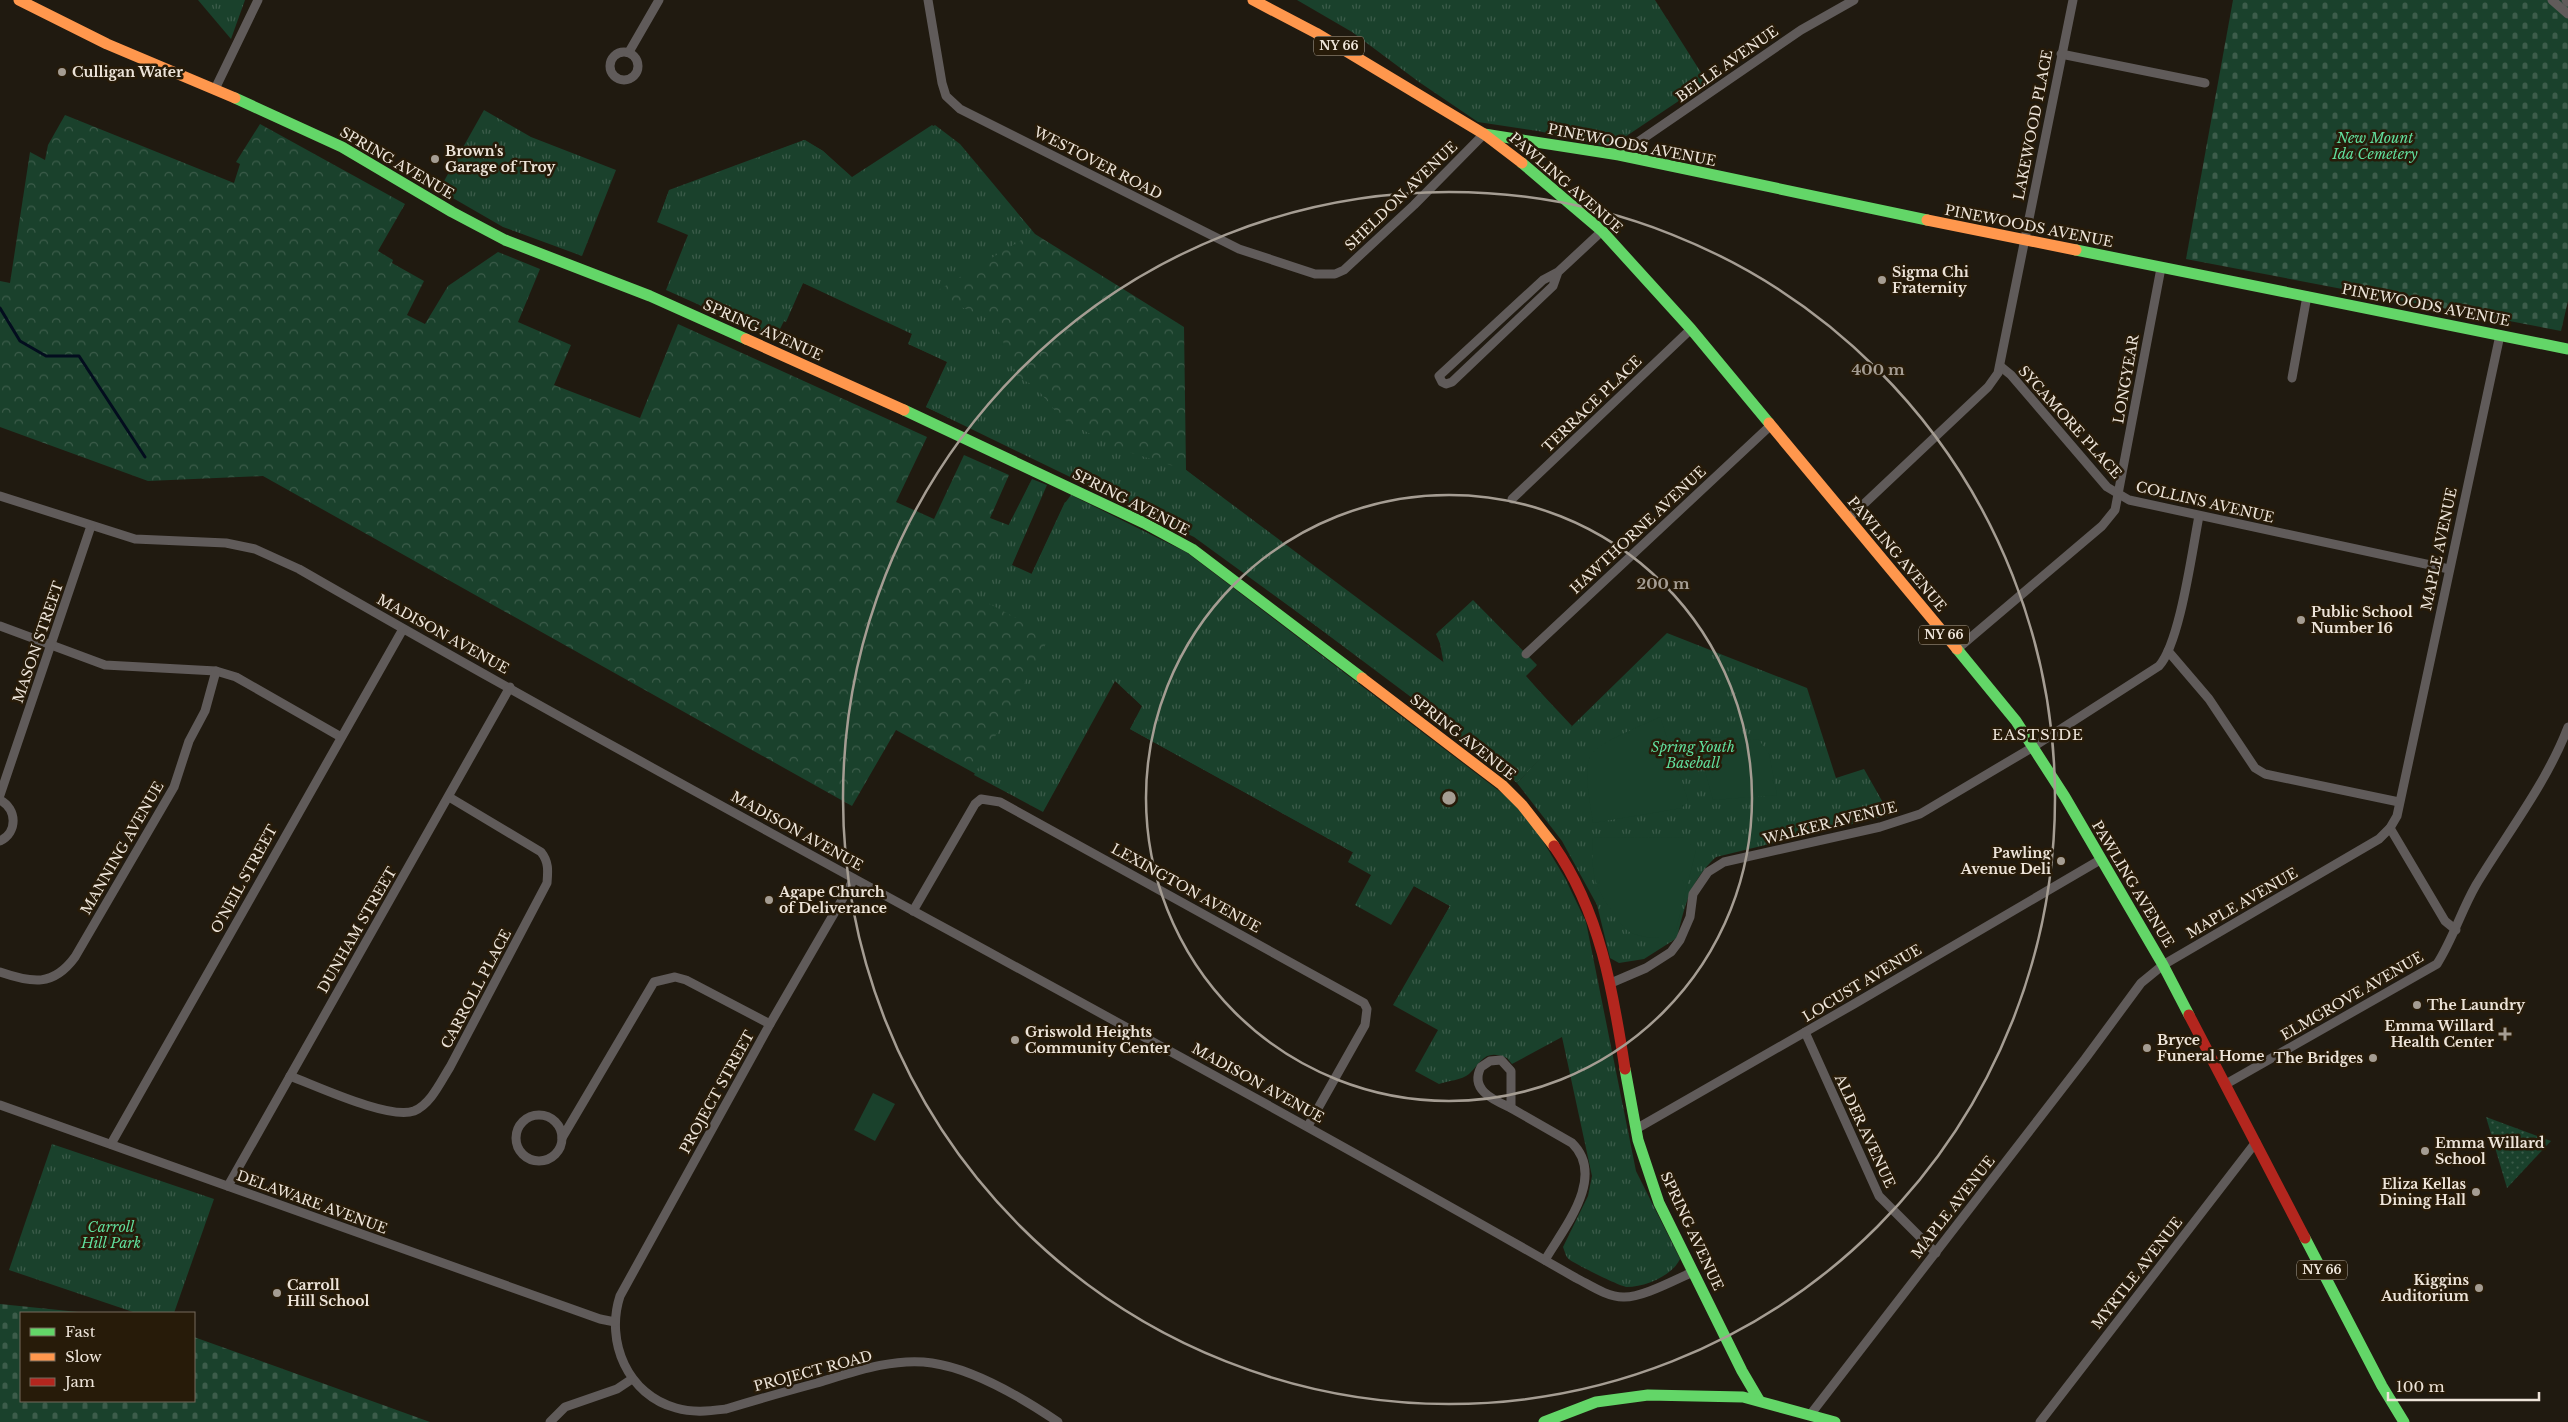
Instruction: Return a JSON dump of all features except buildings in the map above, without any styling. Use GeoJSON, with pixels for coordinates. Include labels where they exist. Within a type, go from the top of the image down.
{"type":"FeatureCollection","features":[{"type":"Feature","properties":{"kind":"street","name":"SPRING AVENUE"},"geometry":{"type":"LineString","coordinates":[[19,0],[107,44],[216,90],[342,147],[452,212],[505,240],[650,296],[866,392],[1144,523],[1192,550],[1502,785],[1536,819],[1576,883],[1592,917],[1611,983],[1636,1129],[1656,1195],[1759,1400]]}},
{"type":"Feature","properties":{"kind":"street"},"geometry":{"type":"LineString","coordinates":[[216,90],[258,0]]}},
{"type":"Feature","properties":{"kind":"street"},"geometry":{"type":"LineString","coordinates":[[628,52],[659,0]]}},
{"type":"Feature","properties":{"kind":"street","name":"WESTOVER ROAD"},"geometry":{"type":"LineString","coordinates":[[928,0],[944,90],[950,102],[960,109],[1238,249],[1315,274],[1335,274]]}},
{"type":"Feature","properties":{"kind":"street","name":"PAWLING AVENUE"},"geometry":{"type":"LineString","coordinates":[[1253,0],[1389,75],[1484,134],[1547,183],[1602,231],[1691,329],[2016,721],[2163,965],[2382,1386],[2404,1422]]}},
{"type":"Feature","properties":{"kind":"street","name":"BELLE AVENUE"},"geometry":{"type":"LineString","coordinates":[[1619,155],[1801,30],[1854,0]]}},
{"type":"Feature","properties":{"kind":"street","name":"LAKEWOOD PLACE"},"geometry":{"type":"LineString","coordinates":[[1848,519],[1988,387],[2000,366],[2073,0]]}},
{"type":"Feature","properties":{"kind":"street"},"geometry":{"type":"LineString","coordinates":[[2552,0],[2568,14]]}},
{"type":"Feature","properties":{"kind":"street"},"geometry":{"type":"LineString","coordinates":[[2061,54],[2205,83]]}},
{"type":"Feature","properties":{"kind":"street","name":"SHELDON AVENUE"},"geometry":{"type":"LineString","coordinates":[[1335,274],[1344,270],[1414,205],[1484,134]]}},
{"type":"Feature","properties":{"kind":"street","name":"PINEWOODS AVENUE"},"geometry":{"type":"LineString","coordinates":[[1484,134],[1619,155],[2024,240],[2568,349]]}},
{"type":"Feature","properties":{"kind":"street"},"geometry":{"type":"LineString","coordinates":[[1558,272],[1553,286],[1452,382],[1446,384],[1442,382],[1440,376],[1543,280],[1558,272],[1602,231]]}},
{"type":"Feature","properties":{"kind":"street","name":"LONGYEAR"},"geometry":{"type":"LineString","coordinates":[[2119,495],[2161,268]]}},
{"type":"Feature","properties":{"kind":"street"},"geometry":{"type":"LineString","coordinates":[[2292,378],[2307,296]]}},
{"type":"Feature","properties":{"kind":"street","name":"TERRACE PLACE"},"geometry":{"type":"LineString","coordinates":[[1512,499],[1691,329]]}},
{"type":"Feature","properties":{"kind":"street","name":"MAPLE AVENUE"},"geometry":{"type":"LineString","coordinates":[[1810,1415],[2141,983],[2163,965],[2379,839],[2390,828],[2397,816],[2500,335]]}},
{"type":"Feature","properties":{"kind":"street","name":"SYCAMORE PLACE"},"geometry":{"type":"LineString","coordinates":[[2000,366],[2011,375],[2107,487],[2119,495]]}},
{"type":"Feature","properties":{"kind":"street","name":"HAWTHORNE AVENUE"},"geometry":{"type":"LineString","coordinates":[[1526,654],[1770,426]]}},
{"type":"Feature","properties":{"kind":"street","name":"COLLINS AVENUE"},"geometry":{"type":"LineString","coordinates":[[1956,650],[2102,526],[2115,510],[2119,495],[2129,500],[2199,516],[2449,569]]}},
{"type":"Feature","properties":{"kind":"street","name":"MADISON AVENUE"},"geometry":{"type":"LineString","coordinates":[[0,496],[135,539],[226,543],[255,549],[299,569],[854,879],[1308,1126],[1594,1287],[1624,1298],[1635,1296],[1694,1272]]}},
{"type":"Feature","properties":{"kind":"street","name":"WALKER AVENUE"},"geometry":{"type":"LineString","coordinates":[[1611,983],[1646,968],[1670,952],[1680,940],[1690,917],[1694,894],[1708,872],[1724,862],[1880,827],[1920,814],[2033,747],[2159,666],[2168,651],[2176,631],[2199,516]]}},
{"type":"Feature","properties":{"kind":"street","name":"MASON STREET"},"geometry":{"type":"LineString","coordinates":[[0,795],[92,526]]}},
{"type":"Feature","properties":{"kind":"street"},"geometry":{"type":"LineString","coordinates":[[0,626],[105,665],[216,671],[236,678],[341,737]]}},
{"type":"Feature","properties":{"kind":"street","name":"O'NEIL STREET"},"geometry":{"type":"LineString","coordinates":[[111,1144],[403,628]]}},
{"type":"Feature","properties":{"kind":"street"},"geometry":{"type":"LineString","coordinates":[[2168,651],[2209,699],[2255,768],[2265,774],[2399,802]]}},
{"type":"Feature","properties":{"kind":"street","name":"MANNING AVENUE"},"geometry":{"type":"LineString","coordinates":[[0,972],[26,979],[51,979],[64,972],[75,957],[174,788],[189,741],[205,712],[216,671]]}},
{"type":"Feature","properties":{"kind":"street","name":"DUNHAM STREET"},"geometry":{"type":"LineString","coordinates":[[228,1186],[510,687]]}},
{"type":"Feature","properties":{"kind":"street","name":"ELMGROVE AVENUE"},"geometry":{"type":"LineString","coordinates":[[2226,1084],[2437,964],[2456,930],[2476,885],[2547,775],[2568,726]]}},
{"type":"Feature","properties":{"kind":"street","name":"CARROLL PLACE"},"geometry":{"type":"LineString","coordinates":[[290,1076],[358,1101],[398,1113],[414,1110],[424,1103],[434,1094],[450,1067],[547,883],[548,868],[546,858],[542,852],[448,797]]}},
{"type":"Feature","properties":{"kind":"street","name":"LEXINGTON AVENUE"},"geometry":{"type":"LineString","coordinates":[[913,911],[968,812],[981,799],[1000,802],[1357,997],[1367,1009],[1365,1025],[1308,1126]]}},
{"type":"Feature","properties":{"kind":"street"},"geometry":{"type":"LineString","coordinates":[[0,800],[10,808],[14,822],[8,835],[0,841]]}},
{"type":"Feature","properties":{"kind":"street"},"geometry":{"type":"LineString","coordinates":[[2390,828],[2445,921],[2456,930]]}},
{"type":"Feature","properties":{"kind":"street","name":"LOCUST AVENUE"},"geometry":{"type":"LineString","coordinates":[[1636,1129],[2100,860]]}},
{"type":"Feature","properties":{"kind":"street","name":"PROJECT STREET"},"geometry":{"type":"LineString","coordinates":[[615,1322],[617,1306],[625,1288],[770,1024],[854,879]]}},
{"type":"Feature","properties":{"kind":"street"},"geometry":{"type":"LineString","coordinates":[[562,1138],[557,1124],[544,1115],[537,1114],[523,1121],[516,1134],[518,1149],[523,1155],[537,1161],[552,1157],[557,1152],[562,1138],[654,982],[670,978],[686,980],[770,1024]]}},
{"type":"Feature","properties":{"kind":"street","name":"ALDER AVENUE"},"geometry":{"type":"LineString","coordinates":[[1805,1032],[1878,1196],[1936,1253]]}},
{"type":"Feature","properties":{"kind":"street"},"geometry":{"type":"LineString","coordinates":[[1511,1108],[1511,1071],[1505,1063],[1490,1061],[1479,1071],[1481,1088],[1492,1099],[1572,1143],[1579,1150],[1585,1165],[1582,1194],[1545,1260]]}},
{"type":"Feature","properties":{"kind":"street","name":"DELAWARE AVENUE"},"geometry":{"type":"LineString","coordinates":[[0,1105],[495,1284],[600,1319],[615,1322]]}},
{"type":"Feature","properties":{"kind":"street","name":"MYRTLE AVENUE"},"geometry":{"type":"LineString","coordinates":[[2040,1422],[2256,1142]]}},
{"type":"Feature","properties":{"kind":"street","name":"PROJECT ROAD"},"geometry":{"type":"LineString","coordinates":[[615,1322],[616,1343],[632,1379],[652,1398],[663,1404],[688,1410],[706,1412],[726,1409],[859,1371],[911,1361],[933,1363],[965,1371],[1036,1407],[1058,1422]]}},
{"type":"Feature","properties":{"kind":"street"},"geometry":{"type":"LineString","coordinates":[[550,1422],[565,1408],[617,1389],[632,1379]]}},
{"type":"Feature","properties":{"kind":"street"},"geometry":{"type":"LineString","coordinates":[[1544,1422],[1596,1402],[1648,1395],[1716,1395],[1759,1400],[1835,1422]]}},
{"type":"Feature","properties":{"kind":"green space"},"geometry":{"type":"Polygon","coordinates":[[[198,0],[245,0],[231,39],[198,0]]]}},
{"type":"Feature","properties":{"kind":"green space"},"geometry":{"type":"Polygon","coordinates":[[[1297,0],[1655,0],[1707,82],[1610,147],[1538,131],[1478,122],[1419,82],[1352,32],[1297,0]]]}},
{"type":"Feature","properties":{"kind":"green space","name":"New Mount Ida Cemetery"},"geometry":{"type":"Polygon","coordinates":[[[2233,0],[2568,0],[2568,301],[2561,331],[2186,259],[2233,0]]]}},
{"type":"Feature","properties":{"kind":"green space"},"geometry":{"type":"Polygon","coordinates":[[[484,110],[531,137],[616,170],[582,256],[503,227],[439,190],[484,110]]]}},
{"type":"Feature","properties":{"kind":"green space"},"geometry":{"type":"Polygon","coordinates":[[[65,115],[234,183],[240,164],[236,162],[260,124],[405,204],[378,251],[393,260],[392,263],[424,281],[407,315],[425,324],[448,286],[498,252],[540,269],[518,322],[571,345],[554,385],[640,418],[678,324],[927,437],[896,502],[934,519],[964,455],[1009,475],[990,518],[1011,526],[1029,485],[1043,492],[1011,566],[1031,575],[1065,502],[1163,548],[1504,831],[1413,973],[1450,906],[1130,729],[1143,707],[1114,679],[1043,811],[896,730],[852,806],[263,476],[148,481],[0,427],[0,281],[10,283],[30,152],[45,160],[48,145],[65,115]]]}},
{"type":"Feature","properties":{"kind":"green space","name":"Spring Youth Baseball"},"geometry":{"type":"Polygon","coordinates":[[[932,125],[960,145],[1033,233],[932,294],[995,322],[1018,378],[1034,385],[1062,419],[1119,449],[1186,470],[1450,667],[1436,634],[1473,600],[1537,665],[1526,676],[1571,727],[1667,633],[1807,688],[1836,778],[1864,769],[1890,815],[1716,857],[1694,884],[1686,904],[1677,938],[1644,959],[1619,963],[1610,958],[1597,905],[1562,841],[1517,783],[1550,748],[1517,782],[1455,735],[1396,684],[1194,537],[926,407],[947,362],[909,344],[912,334],[803,283],[775,339],[666,290],[688,235],[657,222],[669,191],[805,140],[823,151],[852,177],[932,125]]]}},
{"type":"Feature","properties":{"kind":"green space"},"geometry":{"type":"Polygon","coordinates":[[[935,125],[960,144],[1035,234],[1184,327],[1186,470],[1445,671],[1438,632],[1472,603],[1536,666],[1525,676],[1572,726],[1517,783],[1451,727],[1205,543],[1170,520],[926,407],[948,362],[908,344],[912,334],[939,331],[803,283],[786,322],[673,275],[689,234],[658,221],[669,190],[804,140],[823,151],[852,178],[935,125]]]}},
{"type":"Feature","properties":{"kind":"green space"},"geometry":{"type":"Polygon","coordinates":[[[1032,479],[1047,485],[1012,565],[1032,574],[1065,503],[1071,495],[1186,552],[1511,800],[1537,831],[1565,878],[1586,922],[1636,1171],[1680,1259],[1671,1271],[1650,1283],[1627,1287],[1608,1280],[1581,1266],[1566,1255],[1563,1247],[1588,1196],[1592,1176],[1562,1037],[1512,1064],[1507,1058],[1489,1056],[1466,1076],[1439,1084],[1415,1071],[1438,1030],[1393,1005],[1450,906],[1414,886],[1391,925],[1355,905],[1371,875],[1348,862],[1353,852],[1130,729],[1142,706],[1115,681],[1043,812],[974,775],[1050,636],[973,595],[1032,479]]]}},
{"type":"Feature","properties":{"kind":"green space"},"geometry":{"type":"Polygon","coordinates":[[[1660,717],[1688,800],[1682,808],[1593,823],[1587,780],[1590,757],[1594,751],[1611,740],[1660,717]]]}},
{"type":"Feature","properties":{"kind":"green space"},"geometry":{"type":"Polygon","coordinates":[[[1717,737],[1759,740],[1769,754],[1777,795],[1713,800],[1697,741],[1717,737]]]}},
{"type":"Feature","properties":{"kind":"green space"},"geometry":{"type":"Polygon","coordinates":[[[1683,837],[1696,850],[1674,938],[1645,937],[1633,934],[1622,926],[1598,886],[1593,870],[1593,838],[1683,837]]]}},
{"type":"Feature","properties":{"kind":"green space"},"geometry":{"type":"Polygon","coordinates":[[[873,1093],[895,1104],[875,1141],[854,1130],[873,1093]]]}},
{"type":"Feature","properties":{"kind":"green space"},"geometry":{"type":"Polygon","coordinates":[[[2486,1117],[2551,1141],[2507,1188],[2486,1117]]]}},
{"type":"Feature","properties":{"kind":"green space","name":"Carroll Hill Park"},"geometry":{"type":"Polygon","coordinates":[[[52,1144],[214,1199],[174,1312],[133,1312],[9,1270],[52,1144]]]}},
{"type":"Feature","properties":{"kind":"green space"},"geometry":{"type":"Polygon","coordinates":[[[0,1304],[78,1312],[20,1312],[20,1402],[195,1402],[195,1337],[430,1422],[0,1422],[0,1304]]]}},
{"type":"Feature","properties":{"kind":"waterway"},"geometry":{"type":"LineString","coordinates":[[0,308],[20,341],[46,356],[79,356],[145,457]]}},
{"type":"Feature","properties":{"kind":"traffic: fast"},"geometry":{"type":"LineString","coordinates":[[235,98],[342,147],[452,212],[505,240],[650,296],[746,339]]}},
{"type":"Feature","properties":{"kind":"traffic: fast"},"geometry":{"type":"LineString","coordinates":[[1484,134],[1619,155],[1927,220]]}},
{"type":"Feature","properties":{"kind":"traffic: fast"},"geometry":{"type":"LineString","coordinates":[[1522,163],[1602,231],[1691,329],[1769,423]]}},
{"type":"Feature","properties":{"kind":"traffic: fast"},"geometry":{"type":"LineString","coordinates":[[2076,250],[2568,349]]}},
{"type":"Feature","properties":{"kind":"traffic: fast"},"geometry":{"type":"LineString","coordinates":[[904,410],[1144,523],[1192,549],[1362,678]]}},
{"type":"Feature","properties":{"kind":"traffic: fast"},"geometry":{"type":"LineString","coordinates":[[1957,649],[2016,721],[2065,797],[2163,965],[2189,1015]]}},
{"type":"Feature","properties":{"kind":"traffic: fast"},"geometry":{"type":"LineString","coordinates":[[1625,1069],[1638,1140],[1659,1203],[1742,1371],[1759,1400]]}},
{"type":"Feature","properties":{"kind":"traffic: fast"},"geometry":{"type":"LineString","coordinates":[[2305,1238],[2382,1386],[2404,1422]]}},
{"type":"Feature","properties":{"kind":"traffic: fast"},"geometry":{"type":"LineString","coordinates":[[1544,1422],[1596,1402],[1648,1395],[1743,1397],[1835,1422]]}},
{"type":"Feature","properties":{"kind":"traffic: slow"},"geometry":{"type":"LineString","coordinates":[[19,0],[107,44],[235,98]]}},
{"type":"Feature","properties":{"kind":"traffic: slow"},"geometry":{"type":"LineString","coordinates":[[1253,0],[1316,33],[1484,134],[1522,163]]}},
{"type":"Feature","properties":{"kind":"traffic: slow"},"geometry":{"type":"LineString","coordinates":[[1927,220],[2076,250]]}},
{"type":"Feature","properties":{"kind":"traffic: slow"},"geometry":{"type":"LineString","coordinates":[[746,339],[904,410]]}},
{"type":"Feature","properties":{"kind":"traffic: slow"},"geometry":{"type":"LineString","coordinates":[[1769,423],[1957,649]]}},
{"type":"Feature","properties":{"kind":"traffic: slow"},"geometry":{"type":"LineString","coordinates":[[1362,678],[1502,785],[1522,805],[1554,846]]}},
{"type":"Feature","properties":{"kind":"traffic: jam"},"geometry":{"type":"LineString","coordinates":[[1554,846],[1570,871],[1594,925],[1609,982],[1625,1069]]}},
{"type":"Feature","properties":{"kind":"traffic: jam"},"geometry":{"type":"LineString","coordinates":[[2189,1015],[2305,1238]]}},
{"type":"Feature","properties":{"kind":"place","name":"Culligan Water"},"geometry":{"type":"Point","coordinates":[62,72]}},
{"type":"Feature","properties":{"kind":"place","name":"Brown's Garage of Troy"},"geometry":{"type":"Point","coordinates":[435,159]}},
{"type":"Feature","properties":{"kind":"place","name":"Sigma Chi Fraternity"},"geometry":{"type":"Point","coordinates":[1882,280]}},
{"type":"Feature","properties":{"kind":"place","name":"Public School Number 16"},"geometry":{"type":"Point","coordinates":[2301,620]}},
{"type":"Feature","properties":{"kind":"place","name":"Pawling Avenue Deli"},"geometry":{"type":"Point","coordinates":[2061,861]}},
{"type":"Feature","properties":{"kind":"place","name":"Agape Church of Deliverance"},"geometry":{"type":"Point","coordinates":[769,900]}},
{"type":"Feature","properties":{"kind":"place","name":"The Laundry"},"geometry":{"type":"Point","coordinates":[2417,1005]}},
{"type":"Feature","properties":{"kind":"place","name":"Emma Willard Health Center"},"geometry":{"type":"Point","coordinates":[2505,1034]}},
{"type":"Feature","properties":{"kind":"place","name":"Griswold Heights Community Center"},"geometry":{"type":"Point","coordinates":[1015,1040]}},
{"type":"Feature","properties":{"kind":"place","name":"Bryce Funeral Home"},"geometry":{"type":"Point","coordinates":[2147,1048]}},
{"type":"Feature","properties":{"kind":"place","name":"The Bridges"},"geometry":{"type":"Point","coordinates":[2373,1058]}},
{"type":"Feature","properties":{"kind":"place","name":"Emma Willard School"},"geometry":{"type":"Point","coordinates":[2425,1151]}},
{"type":"Feature","properties":{"kind":"place","name":"Eliza Kellas Dining Hall"},"geometry":{"type":"Point","coordinates":[2476,1192]}},
{"type":"Feature","properties":{"kind":"place","name":"Kiggins Auditorium"},"geometry":{"type":"Point","coordinates":[2479,1288]}},
{"type":"Feature","properties":{"kind":"place","name":"Carroll Hill School"},"geometry":{"type":"Point","coordinates":[277,1293]}},
{"type":"Feature","properties":{"kind":"district","name":"EASTSIDE"},"geometry":{"type":"Point","coordinates":[2038,735]}}]}
